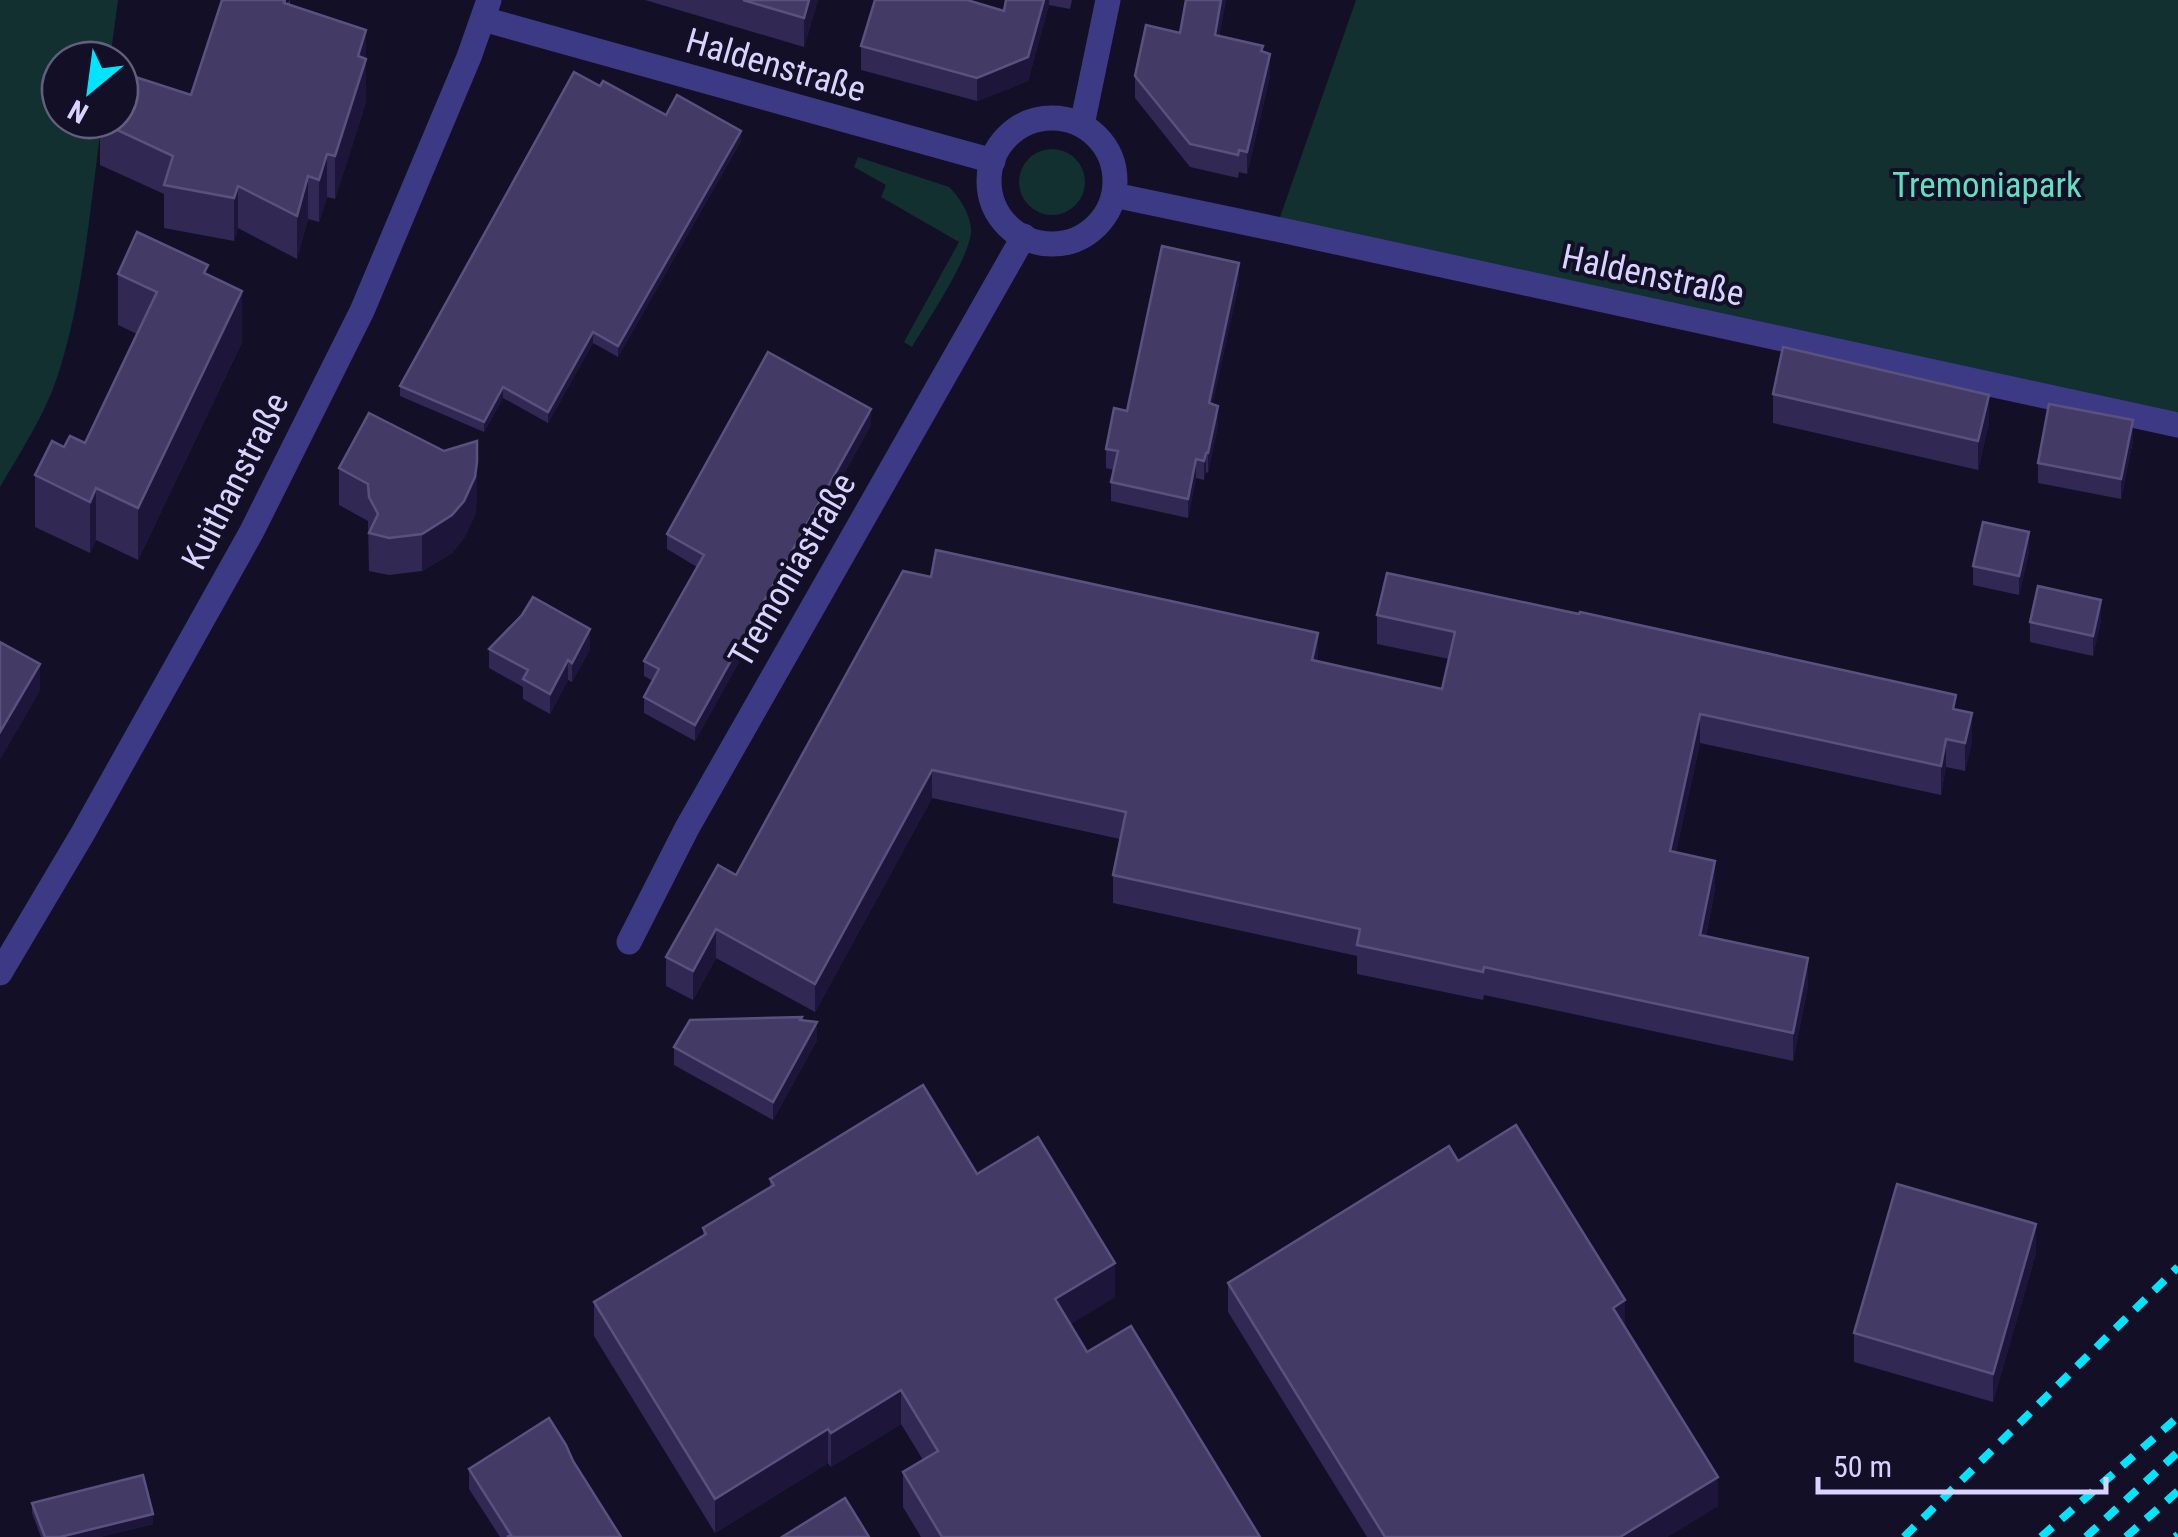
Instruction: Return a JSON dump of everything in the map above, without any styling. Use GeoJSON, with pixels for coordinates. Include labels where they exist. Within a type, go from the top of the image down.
{"type":"FeatureCollection","features":[{"type":"Feature","properties":{"kind":"street"},"geometry":{"type":"LineString","coordinates":[[1082,125],[1108,0]]}},
{"type":"Feature","properties":{"kind":"street","name":"Haldenstraße"},"geometry":{"type":"LineString","coordinates":[[486,10],[993,161]]}},
{"type":"Feature","properties":{"kind":"street","name":"Kuithanstraße"},"geometry":{"type":"LineString","coordinates":[[0,973],[252,531],[362,310],[486,10]]}},
{"type":"Feature","properties":{"kind":"street"},"geometry":{"type":"LineString","coordinates":[[1047,118],[1082,125],[1101,142],[1115,172],[1114,196],[1108,210],[1099,223],[1078,238],[1062,243],[1045,243],[1024,236],[1005,222],[992,200],[993,161],[1002,142],[1025,124],[1047,118]]}},
{"type":"Feature","properties":{"kind":"street","name":"Haldenstraße"},"geometry":{"type":"LineString","coordinates":[[1114,196],[2178,425]]}},
{"type":"Feature","properties":{"kind":"street","name":"Tremoniastraße"},"geometry":{"type":"LineString","coordinates":[[629,942],[686,828],[1024,236]]}},
{"type":"Feature","properties":{"kind":"green space"},"geometry":{"type":"Polygon","coordinates":[[[0,0],[118,0],[113,40],[40,40],[40,140],[99,140],[85,251],[66,347],[39,420],[0,487],[0,0]]]}},
{"type":"Feature","properties":{"kind":"green space","name":"Tremoniapark"},"geometry":{"type":"Polygon","coordinates":[[[1356,0],[2178,0],[2178,417],[1279,220],[1356,0]]]}},
{"type":"Feature","properties":{"kind":"green space"},"geometry":{"type":"Polygon","coordinates":[[[1052,149],[1075,159],[1085,182],[1075,205],[1052,215],[1029,205],[1019,182],[1029,159],[1052,149]]]}},
{"type":"Feature","properties":{"kind":"green space"},"geometry":{"type":"Polygon","coordinates":[[[858,157],[949,187],[970,222],[965,253],[912,347],[904,342],[959,242],[881,197],[886,185],[854,167],[858,157]]]}},
{"type":"Feature","properties":{"kind":"building"},"geometry":{"type":"Polygon","coordinates":[[[222,0],[285,0],[284,3],[366,30],[358,56],[366,59],[335,156],[327,154],[319,180],[308,176],[297,216],[238,186],[234,198],[164,185],[173,156],[139,140],[140,78],[191,95],[222,0]]]}},
{"type":"Feature","properties":{"kind":"building"},"geometry":{"type":"Polygon","coordinates":[[[743,0],[809,0],[804,18],[743,0]]]}},
{"type":"Feature","properties":{"kind":"building"},"geometry":{"type":"Polygon","coordinates":[[[875,0],[967,0],[1004,11],[1006,0],[1044,0],[1028,57],[977,78],[861,46],[875,0]]]}},
{"type":"Feature","properties":{"kind":"building"},"geometry":{"type":"Polygon","coordinates":[[[1186,0],[1221,0],[1215,35],[1263,46],[1261,51],[1270,54],[1247,152],[1239,150],[1238,155],[1190,144],[1135,76],[1146,25],[1180,33],[1186,0]]]}},
{"type":"Feature","properties":{"kind":"building"},"geometry":{"type":"Polygon","coordinates":[[[574,72],[600,86],[603,81],[666,115],[677,95],[741,131],[618,346],[593,332],[548,412],[503,387],[484,422],[400,386],[574,72]]]}},
{"type":"Feature","properties":{"kind":"building"},"geometry":{"type":"Polygon","coordinates":[[[137,232],[208,265],[204,273],[242,291],[138,508],[96,488],[90,502],[35,475],[52,441],[64,447],[70,436],[85,443],[157,292],[118,274],[137,232]]]}},
{"type":"Feature","properties":{"kind":"building"},"geometry":{"type":"Polygon","coordinates":[[[1162,246],[1239,263],[1209,403],[1218,406],[1208,453],[1204,461],[1196,459],[1188,499],[1111,482],[1118,451],[1106,449],[1114,408],[1127,411],[1162,246]]]}},
{"type":"Feature","properties":{"kind":"building"},"geometry":{"type":"Polygon","coordinates":[[[1783,347],[1989,395],[1978,441],[1773,394],[1783,347]]]}},
{"type":"Feature","properties":{"kind":"building"},"geometry":{"type":"Polygon","coordinates":[[[768,352],[871,409],[695,725],[644,697],[659,669],[644,661],[704,555],[667,534],[768,352]]]}},
{"type":"Feature","properties":{"kind":"building"},"geometry":{"type":"Polygon","coordinates":[[[2049,404],[2133,420],[2121,479],[2038,463],[2049,404]]]}},
{"type":"Feature","properties":{"kind":"building"},"geometry":{"type":"Polygon","coordinates":[[[369,413],[444,451],[477,441],[475,477],[464,501],[452,515],[422,534],[389,538],[369,533],[378,514],[369,497],[368,484],[339,468],[369,413]]]}},
{"type":"Feature","properties":{"kind":"building"},"geometry":{"type":"Polygon","coordinates":[[[1983,522],[2029,532],[2019,576],[1973,566],[1983,522]]]}},
{"type":"Feature","properties":{"kind":"building"},"geometry":{"type":"Polygon","coordinates":[[[936,550],[1318,633],[1312,660],[1442,689],[1455,632],[1377,615],[1387,573],[1956,695],[1953,709],[1972,713],[1965,743],[1946,739],[1941,766],[1700,714],[1670,851],[1715,861],[1700,935],[1808,958],[1793,1033],[1484,967],[1483,972],[1357,945],[1360,929],[1113,875],[1126,812],[932,770],[815,984],[716,929],[693,971],[666,957],[718,865],[736,875],[903,571],[931,577],[936,550]]]}},
{"type":"Feature","properties":{"kind":"building"},"geometry":{"type":"Polygon","coordinates":[[[2038,586],[2101,600],[2093,636],[2030,622],[2038,586]]]}},
{"type":"Feature","properties":{"kind":"building"},"geometry":{"type":"Polygon","coordinates":[[[533,597],[590,629],[550,694],[523,679],[528,670],[489,649],[522,615],[533,597]]]}},
{"type":"Feature","properties":{"kind":"building"},"geometry":{"type":"Polygon","coordinates":[[[0,642],[40,664],[0,732],[0,642]]]}},
{"type":"Feature","properties":{"kind":"building"},"geometry":{"type":"Polygon","coordinates":[[[802,1017],[800,1020],[817,1022],[773,1102],[674,1047],[690,1020],[802,1017]]]}},
{"type":"Feature","properties":{"kind":"building"},"geometry":{"type":"Polygon","coordinates":[[[923,1085],[977,1174],[1038,1137],[1115,1263],[1055,1299],[1087,1352],[1131,1326],[1260,1537],[942,1537],[903,1472],[938,1451],[901,1390],[831,1433],[828,1429],[715,1499],[594,1302],[706,1234],[703,1228],[774,1185],[770,1179],[923,1085]]]}},
{"type":"Feature","properties":{"kind":"building"},"geometry":{"type":"Polygon","coordinates":[[[1516,1125],[1625,1300],[1613,1308],[1718,1477],[1620,1537],[1385,1537],[1228,1283],[1449,1146],[1458,1161],[1516,1125]]]}},
{"type":"Feature","properties":{"kind":"building"},"geometry":{"type":"Polygon","coordinates":[[[1897,1184],[2036,1224],[1993,1374],[1854,1333],[1897,1184]]]}},
{"type":"Feature","properties":{"kind":"building"},"geometry":{"type":"Polygon","coordinates":[[[549,1418],[621,1537],[507,1537],[511,1535],[469,1469],[549,1418]]]}},
{"type":"Feature","properties":{"kind":"building"},"geometry":{"type":"Polygon","coordinates":[[[143,1475],[153,1514],[60,1537],[45,1537],[32,1503],[143,1475]]]}},
{"type":"Feature","properties":{"kind":"building"},"geometry":{"type":"Polygon","coordinates":[[[845,1498],[869,1537],[782,1537],[845,1498]]]}},
{"type":"Feature","properties":{"kind":"railway"},"geometry":{"type":"LineString","coordinates":[[1904,1537],[2178,1267]]}},
{"type":"Feature","properties":{"kind":"railway"},"geometry":{"type":"LineString","coordinates":[[2041,1537],[2178,1417]]}},
{"type":"Feature","properties":{"kind":"railway"},"geometry":{"type":"LineString","coordinates":[[2086,1537],[2178,1452]]}},
{"type":"Feature","properties":{"kind":"railway"},"geometry":{"type":"LineString","coordinates":[[2126,1537],[2178,1491]]}}]}
